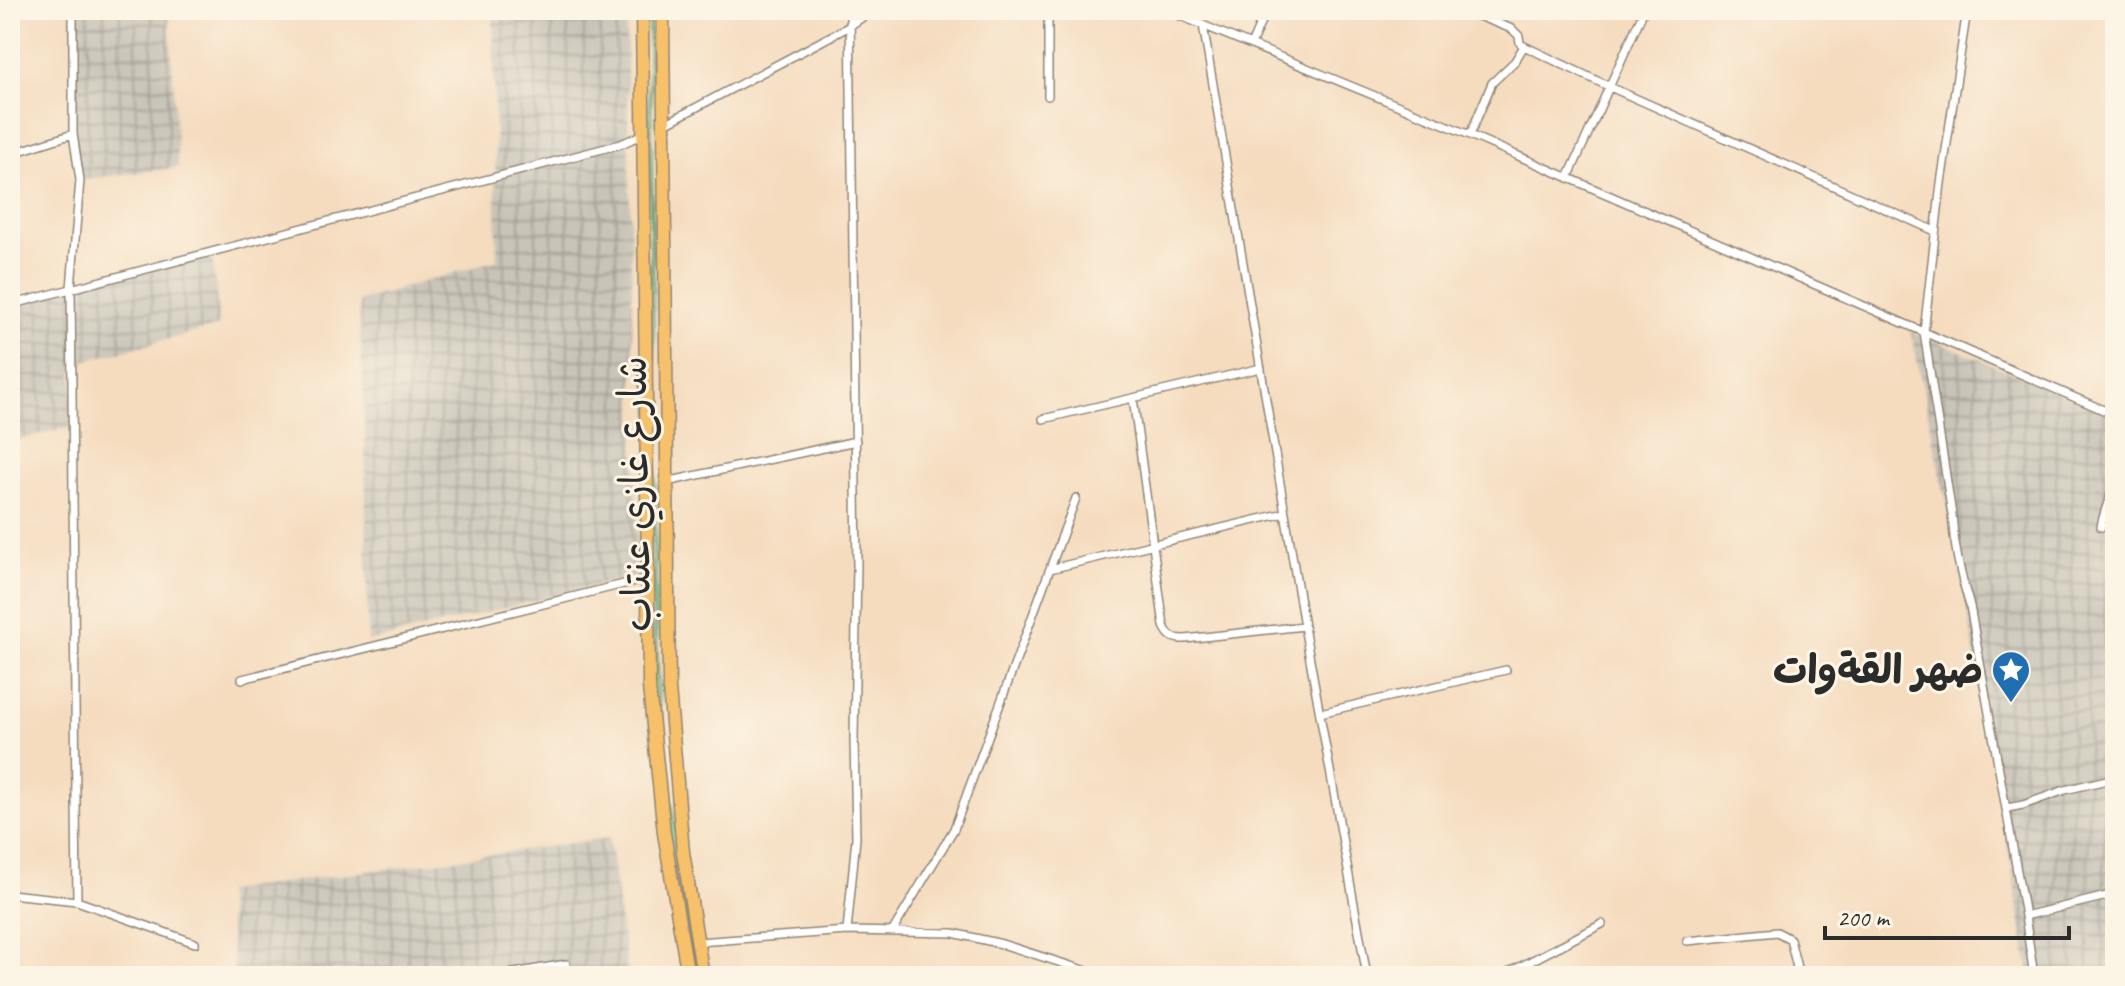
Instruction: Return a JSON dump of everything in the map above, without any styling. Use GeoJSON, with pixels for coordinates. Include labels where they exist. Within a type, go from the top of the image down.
{"type":"FeatureCollection","features":[{"type":"Feature","properties":{"kind":"highway"},"geometry":{"type":"LineString","coordinates":[[642,10],[649,687],[664,833],[688,976]]}},
{"type":"Feature","properties":{"kind":"highway","name":"شارع غازي عنتاب"},"geometry":{"type":"LineString","coordinates":[[663,10],[669,688],[683,852],[703,976]]}},
{"type":"Feature","properties":{"kind":"street"},"geometry":{"type":"LineString","coordinates":[[73,10],[73,134],[80,180],[71,288],[77,901]]}},
{"type":"Feature","properties":{"kind":"street"},"geometry":{"type":"LineString","coordinates":[[847,931],[856,838],[857,566],[850,10]]}},
{"type":"Feature","properties":{"kind":"street"},"geometry":{"type":"LineString","coordinates":[[664,124],[850,26],[873,10]]}},
{"type":"Feature","properties":{"kind":"street"},"geometry":{"type":"LineString","coordinates":[[1048,10],[1048,96]]}},
{"type":"Feature","properties":{"kind":"street"},"geometry":{"type":"LineString","coordinates":[[1166,10],[1470,135],[2112,413],[2115,433]]}},
{"type":"Feature","properties":{"kind":"street"},"geometry":{"type":"LineString","coordinates":[[1251,45],[1266,10]]}},
{"type":"Feature","properties":{"kind":"street"},"geometry":{"type":"LineString","coordinates":[[1463,10],[1512,29],[1524,46],[1610,87],[1935,231]]}},
{"type":"Feature","properties":{"kind":"street"},"geometry":{"type":"LineString","coordinates":[[1568,178],[1644,10]]}},
{"type":"Feature","properties":{"kind":"street"},"geometry":{"type":"LineString","coordinates":[[1967,10],[1935,231],[1924,332],[1954,545],[1970,606],[2034,976]]}},
{"type":"Feature","properties":{"kind":"street"},"geometry":{"type":"LineString","coordinates":[[1203,25],[1304,626],[1367,976]]}},
{"type":"Feature","properties":{"kind":"street"},"geometry":{"type":"LineString","coordinates":[[1470,135],[1492,83],[1515,61],[1524,46]]}},
{"type":"Feature","properties":{"kind":"street"},"geometry":{"type":"LineString","coordinates":[[10,154],[73,134]]}},
{"type":"Feature","properties":{"kind":"street"},"geometry":{"type":"LineString","coordinates":[[10,305],[621,144],[644,134]]}},
{"type":"Feature","properties":{"kind":"street"},"geometry":{"type":"LineString","coordinates":[[1043,419],[1261,368]]}},
{"type":"Feature","properties":{"kind":"street"},"geometry":{"type":"LineString","coordinates":[[1133,398],[1164,626],[1169,635],[1175,639],[1304,626]]}},
{"type":"Feature","properties":{"kind":"street"},"geometry":{"type":"LineString","coordinates":[[666,482],[856,441]]}},
{"type":"Feature","properties":{"kind":"street"},"geometry":{"type":"LineString","coordinates":[[2101,527],[2102,515],[2112,495],[2115,480]]}},
{"type":"Feature","properties":{"kind":"street"},"geometry":{"type":"LineString","coordinates":[[892,932],[954,829],[1076,498]]}},
{"type":"Feature","properties":{"kind":"street"},"geometry":{"type":"LineString","coordinates":[[1050,569],[1285,513]]}},
{"type":"Feature","properties":{"kind":"street"},"geometry":{"type":"LineString","coordinates":[[242,679],[648,578]]}},
{"type":"Feature","properties":{"kind":"street"},"geometry":{"type":"LineString","coordinates":[[1320,713],[1506,670]]}},
{"type":"Feature","properties":{"kind":"street"},"geometry":{"type":"LineString","coordinates":[[2007,808],[2115,778]]}},
{"type":"Feature","properties":{"kind":"street"},"geometry":{"type":"LineString","coordinates":[[10,894],[77,901],[195,943]]}},
{"type":"Feature","properties":{"kind":"street"},"geometry":{"type":"LineString","coordinates":[[2025,916],[2115,894]]}},
{"type":"Feature","properties":{"kind":"street"},"geometry":{"type":"LineString","coordinates":[[1502,976],[1602,924]]}},
{"type":"Feature","properties":{"kind":"street"},"geometry":{"type":"LineString","coordinates":[[698,942],[847,931],[953,933],[1110,976]]}},
{"type":"Feature","properties":{"kind":"street"},"geometry":{"type":"LineString","coordinates":[[1687,941],[1777,932],[1790,939],[1799,976]]}},
{"type":"Feature","properties":{"kind":"street"},"geometry":{"type":"LineString","coordinates":[[496,976],[566,964],[567,976]]}},
{"type":"Feature","properties":{"kind":"shaded area"},"geometry":{"type":"Polygon","coordinates":[[[73,10],[169,10],[178,167],[80,180],[73,134],[73,10]]]}},
{"type":"Feature","properties":{"kind":"shaded area"},"geometry":{"type":"Polygon","coordinates":[[[509,10],[626,10],[639,575],[368,642],[359,301],[497,260],[493,14],[509,10]]]}},
{"type":"Feature","properties":{"kind":"shaded area"},"geometry":{"type":"Polygon","coordinates":[[[212,252],[219,326],[72,364],[72,427],[18,440],[22,301],[212,252]]]}},
{"type":"Feature","properties":{"kind":"shaded area"},"geometry":{"type":"Polygon","coordinates":[[[1911,331],[2115,415],[2115,976],[2030,976],[1959,562],[1911,331]]]}},
{"type":"Feature","properties":{"kind":"shaded area"},"geometry":{"type":"Polygon","coordinates":[[[609,838],[628,976],[235,976],[225,891],[609,838]]]}},
{"type":"Feature","properties":{"kind":"green space"},"geometry":{"type":"Polygon","coordinates":[[[648,10],[651,10],[660,723],[697,976],[692,976],[655,719],[648,10]]]}},
{"type":"Feature","properties":{"kind":"place","name":"ضهر القةوات"},"geometry":{"type":"Point","coordinates":[2011,704]}}]}
